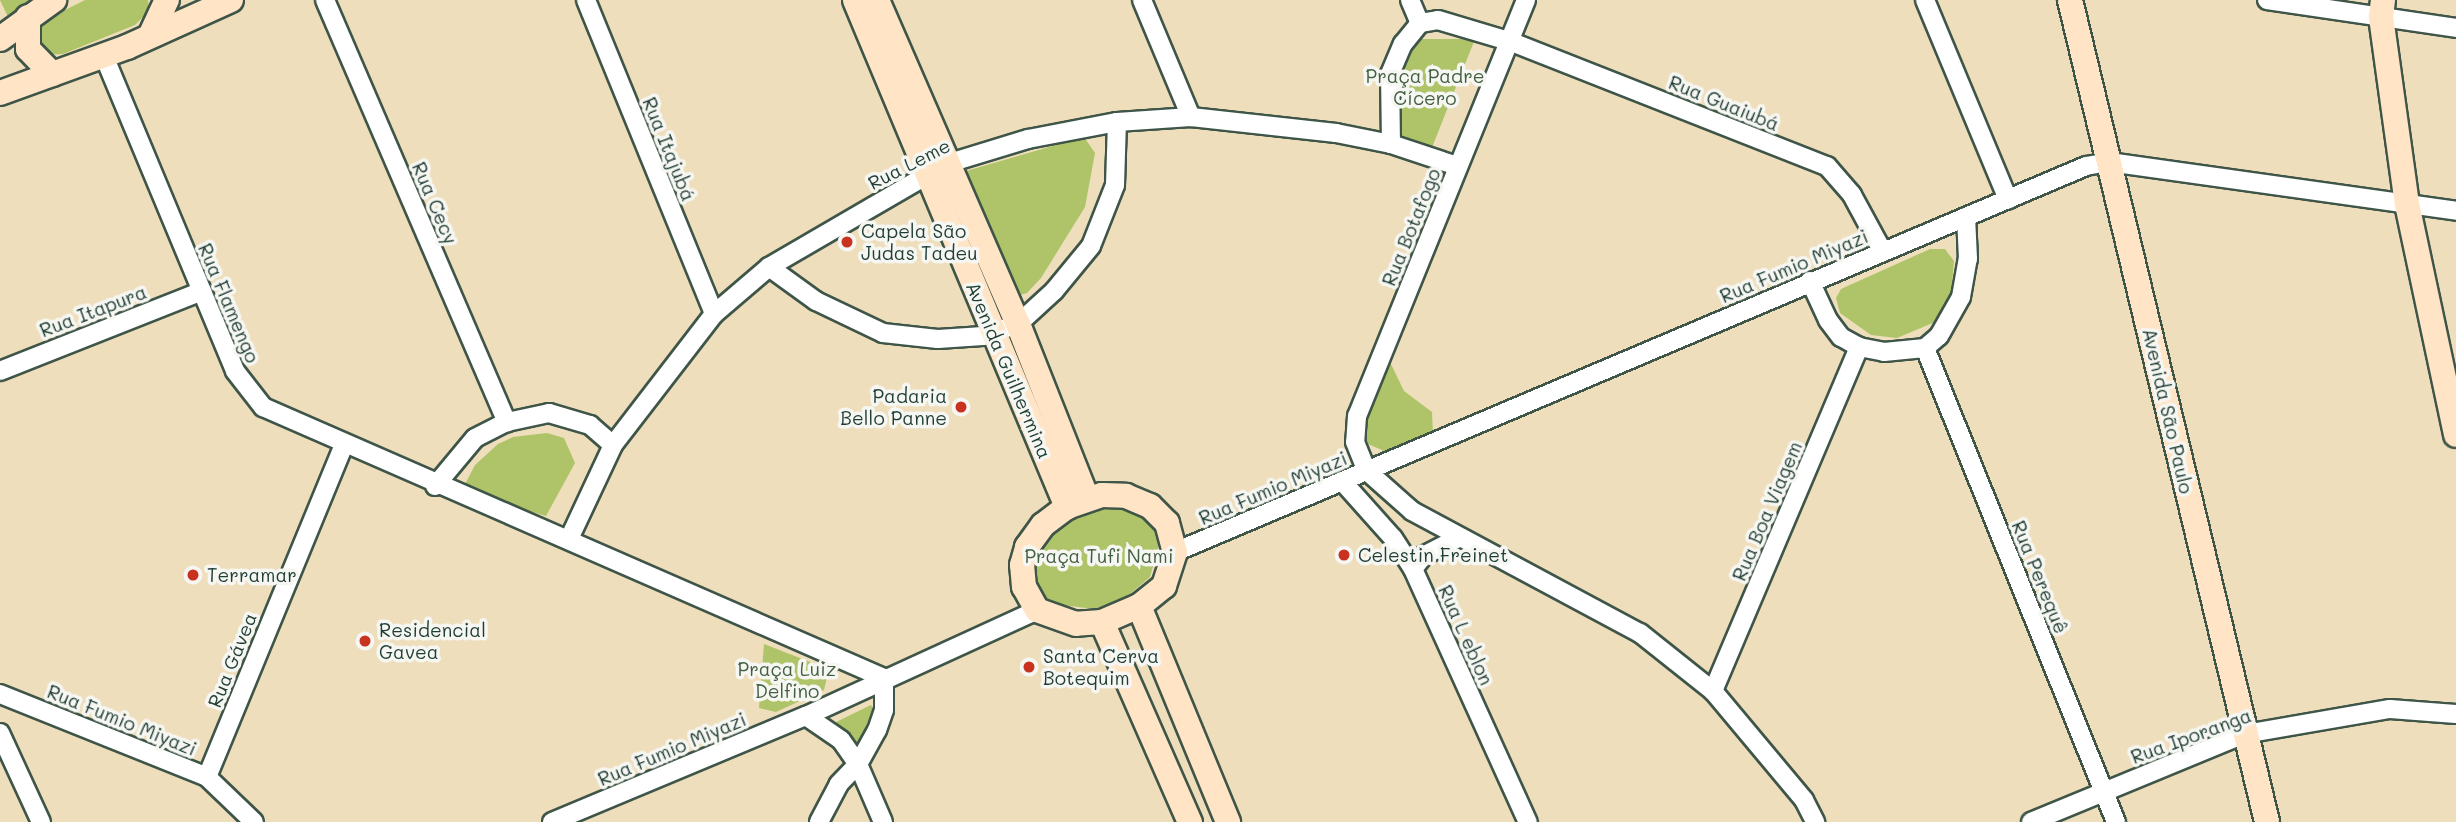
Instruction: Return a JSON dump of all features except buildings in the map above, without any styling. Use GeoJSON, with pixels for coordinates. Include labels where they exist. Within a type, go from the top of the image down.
{"type":"FeatureCollection","features":[{"type":"Feature","properties":{"kind":"street"},"geometry":{"type":"LineString","coordinates":[[1,35],[54,0]]}},
{"type":"Feature","properties":{"kind":"street"},"geometry":{"type":"LineString","coordinates":[[0,93],[104,56],[158,13],[231,0]]}},
{"type":"Feature","properties":{"kind":"street","name":"Rua Cecy"},"geometry":{"type":"LineString","coordinates":[[325,0],[507,422]]}},
{"type":"Feature","properties":{"kind":"street","name":"Rua Itajubá"},"geometry":{"type":"LineString","coordinates":[[586,0],[714,314]]}},
{"type":"Feature","properties":{"kind":"street","name":"Avenida Guilhermina"},"geometry":{"type":"LineString","coordinates":[[855,0],[937,170],[1018,324],[1077,503]]}},
{"type":"Feature","properties":{"kind":"street","name":"Avenida Guilhermina"},"geometry":{"type":"LineString","coordinates":[[877,0],[993,332],[1077,503]]}},
{"type":"Feature","properties":{"kind":"street"},"geometry":{"type":"LineString","coordinates":[[1142,0],[1191,117]]}},
{"type":"Feature","properties":{"kind":"street"},"geometry":{"type":"LineString","coordinates":[[1410,0],[1420,23]]}},
{"type":"Feature","properties":{"kind":"street","name":"Rua Botafogo"},"geometry":{"type":"LineString","coordinates":[[1367,471],[1355,442],[1357,416],[1526,0]]}},
{"type":"Feature","properties":{"kind":"street"},"geometry":{"type":"LineString","coordinates":[[1925,0],[2008,199]]}},
{"type":"Feature","properties":{"kind":"street","name":"Avenida São Paulo"},"geometry":{"type":"LineString","coordinates":[[2070,0],[2267,822]]}},
{"type":"Feature","properties":{"kind":"street"},"geometry":{"type":"LineString","coordinates":[[2267,0],[2382,8],[2456,28]]}},
{"type":"Feature","properties":{"kind":"street"},"geometry":{"type":"LineString","coordinates":[[2382,8],[2407,204],[2456,435]]}},
{"type":"Feature","properties":{"kind":"street"},"geometry":{"type":"LineString","coordinates":[[28,17],[29,49],[52,74]]}},
{"type":"Feature","properties":{"kind":"street"},"geometry":{"type":"LineString","coordinates":[[1391,144],[1390,74],[1403,44],[1420,23],[1438,20],[1509,41]]}},
{"type":"Feature","properties":{"kind":"street","name":"Rua Guaiubá"},"geometry":{"type":"LineString","coordinates":[[1509,41],[1827,166],[1852,195],[1883,252]]}},
{"type":"Feature","properties":{"kind":"street","name":"Rua Flamengo"},"geometry":{"type":"LineString","coordinates":[[104,56],[235,372],[253,398],[435,486],[569,539]]}},
{"type":"Feature","properties":{"kind":"street","name":"Rua Leme"},"geometry":{"type":"LineString","coordinates":[[569,539],[613,445],[714,314],[769,267],[937,170],[1028,139],[1116,122],[1191,117],[1264,122],[1391,144],[1457,166]]}},
{"type":"Feature","properties":{"kind":"street"},"geometry":{"type":"LineString","coordinates":[[769,267],[816,301],[884,333],[938,339],[993,332],[1018,324],[1054,291],[1091,246],[1115,185],[1116,122]]}},
{"type":"Feature","properties":{"kind":"street","name":"Rua Fumio Miyazi"},"geometry":{"type":"LineString","coordinates":[[1175,552],[2086,166],[2109,162],[2456,211]]}},
{"type":"Feature","properties":{"kind":"street"},"geometry":{"type":"LineString","coordinates":[[1811,281],[1828,320],[1841,337],[1859,347],[1903,353],[1925,348],[1938,335],[1961,297],[1968,259],[1966,217]]}},
{"type":"Feature","properties":{"kind":"street","name":"Rua Itapura"},"geometry":{"type":"LineString","coordinates":[[0,371],[202,291]]}},
{"type":"Feature","properties":{"kind":"street","name":"Rua Boa Viagem"},"geometry":{"type":"LineString","coordinates":[[1713,691],[1859,347]]}},
{"type":"Feature","properties":{"kind":"street","name":"Rua Perequê"},"geometry":{"type":"LineString","coordinates":[[1925,348],[2116,822]]}},
{"type":"Feature","properties":{"kind":"street"},"geometry":{"type":"LineString","coordinates":[[435,486],[475,438],[507,422],[549,413],[590,425],[613,445]]}},
{"type":"Feature","properties":{"kind":"street","name":"Rua Gávea"},"geometry":{"type":"LineString","coordinates":[[207,777],[345,443]]}},
{"type":"Feature","properties":{"kind":"street"},"geometry":{"type":"LineString","coordinates":[[1367,471],[1412,511],[1458,538],[1640,633],[1713,691],[1804,800],[1815,822]]}},
{"type":"Feature","properties":{"kind":"street","name":"Rua L eblon"},"geometry":{"type":"LineString","coordinates":[[1342,481],[1393,538],[1413,569],[1528,822]]}},
{"type":"Feature","properties":{"kind":"street"},"geometry":{"type":"LineString","coordinates":[[1126,495],[1150,506],[1167,523],[1175,552],[1164,586],[1139,606],[1102,622],[1076,624],[1037,610],[1024,587],[1022,565],[1027,547],[1043,524],[1077,503],[1126,495]]}},
{"type":"Feature","properties":{"kind":"street"},"geometry":{"type":"LineString","coordinates":[[1413,569],[1423,556],[1458,538]]}},
{"type":"Feature","properties":{"kind":"street"},"geometry":{"type":"LineString","coordinates":[[569,539],[884,678],[884,710],[858,764],[838,784],[819,822]]}},
{"type":"Feature","properties":{"kind":"street"},"geometry":{"type":"LineString","coordinates":[[1139,606],[1228,822]]}},
{"type":"Feature","properties":{"kind":"street","name":"Rua Fumio Miyazi"},"geometry":{"type":"LineString","coordinates":[[552,822],[806,716],[1037,610]]}},
{"type":"Feature","properties":{"kind":"street"},"geometry":{"type":"LineString","coordinates":[[1102,622],[1189,822]]}},
{"type":"Feature","properties":{"kind":"street","name":"Rua Fumio Miyazi"},"geometry":{"type":"LineString","coordinates":[[0,694],[207,777],[254,822]]}},
{"type":"Feature","properties":{"kind":"street","name":"Rua Iporanga"},"geometry":{"type":"LineString","coordinates":[[2031,822],[2245,734],[2390,709],[2456,714]]}},
{"type":"Feature","properties":{"kind":"street"},"geometry":{"type":"LineString","coordinates":[[806,716],[829,728],[858,764],[883,822]]}},
{"type":"Feature","properties":{"kind":"street"},"geometry":{"type":"LineString","coordinates":[[0,733],[41,822]]}},
{"type":"Feature","properties":{"kind":"green space"},"geometry":{"type":"Polygon","coordinates":[[[0,0],[29,0],[8,17],[0,0]]]}},
{"type":"Feature","properties":{"kind":"green space"},"geometry":{"type":"Polygon","coordinates":[[[85,0],[148,0],[149,11],[135,25],[63,54],[45,55],[33,34],[41,22],[85,0]]]}},
{"type":"Feature","properties":{"kind":"green space","name":"Praça Padre Cícero"},"geometry":{"type":"Polygon","coordinates":[[[1422,39],[1475,39],[1431,150],[1404,145],[1394,96],[1395,80],[1410,51],[1422,39]]]}},
{"type":"Feature","properties":{"kind":"green space"},"geometry":{"type":"Polygon","coordinates":[[[1084,137],[1095,153],[1085,207],[1041,278],[1027,293],[1016,296],[959,173],[1084,137]]]}},
{"type":"Feature","properties":{"kind":"green space"},"geometry":{"type":"Polygon","coordinates":[[[1930,249],[1945,249],[1954,261],[1951,294],[1935,322],[1897,338],[1871,335],[1840,313],[1836,298],[1841,289],[1930,249]]]}},
{"type":"Feature","properties":{"kind":"green space"},"geometry":{"type":"Polygon","coordinates":[[[1390,362],[1404,391],[1432,412],[1433,434],[1389,453],[1368,444],[1362,423],[1390,362]]]}},
{"type":"Feature","properties":{"kind":"green space"},"geometry":{"type":"Polygon","coordinates":[[[547,433],[564,438],[575,463],[546,516],[471,494],[464,486],[475,465],[498,444],[513,437],[547,433]]]}},
{"type":"Feature","properties":{"kind":"green space","name":"Praça Tufi Nami"},"geometry":{"type":"Polygon","coordinates":[[[1129,502],[1156,525],[1159,545],[1150,577],[1125,598],[1094,609],[1054,604],[1036,594],[1033,543],[1086,507],[1129,502]]]}},
{"type":"Feature","properties":{"kind":"green space","name":"Praça Luiz Delfino"},"geometry":{"type":"Polygon","coordinates":[[[764,644],[823,667],[827,677],[824,690],[776,712],[759,708],[764,644]]]}},
{"type":"Feature","properties":{"kind":"green space"},"geometry":{"type":"Polygon","coordinates":[[[871,705],[874,710],[866,725],[863,749],[856,750],[836,722],[871,705]]]}},
{"type":"Feature","properties":{"kind":"place","name":"Capela São Judas Tadeu"},"geometry":{"type":"Point","coordinates":[847,242]}},
{"type":"Feature","properties":{"kind":"place","name":"Padaria Bello Panne"},"geometry":{"type":"Point","coordinates":[961,407]}},
{"type":"Feature","properties":{"kind":"place","name":"Celestin Freinet"},"geometry":{"type":"Point","coordinates":[1344,555]}},
{"type":"Feature","properties":{"kind":"place","name":"Terramar"},"geometry":{"type":"Point","coordinates":[193,575]}},
{"type":"Feature","properties":{"kind":"place","name":"Residencial Gavea"},"geometry":{"type":"Point","coordinates":[365,641]}},
{"type":"Feature","properties":{"kind":"place","name":"Santa Cerva Botequim"},"geometry":{"type":"Point","coordinates":[1029,667]}}]}
